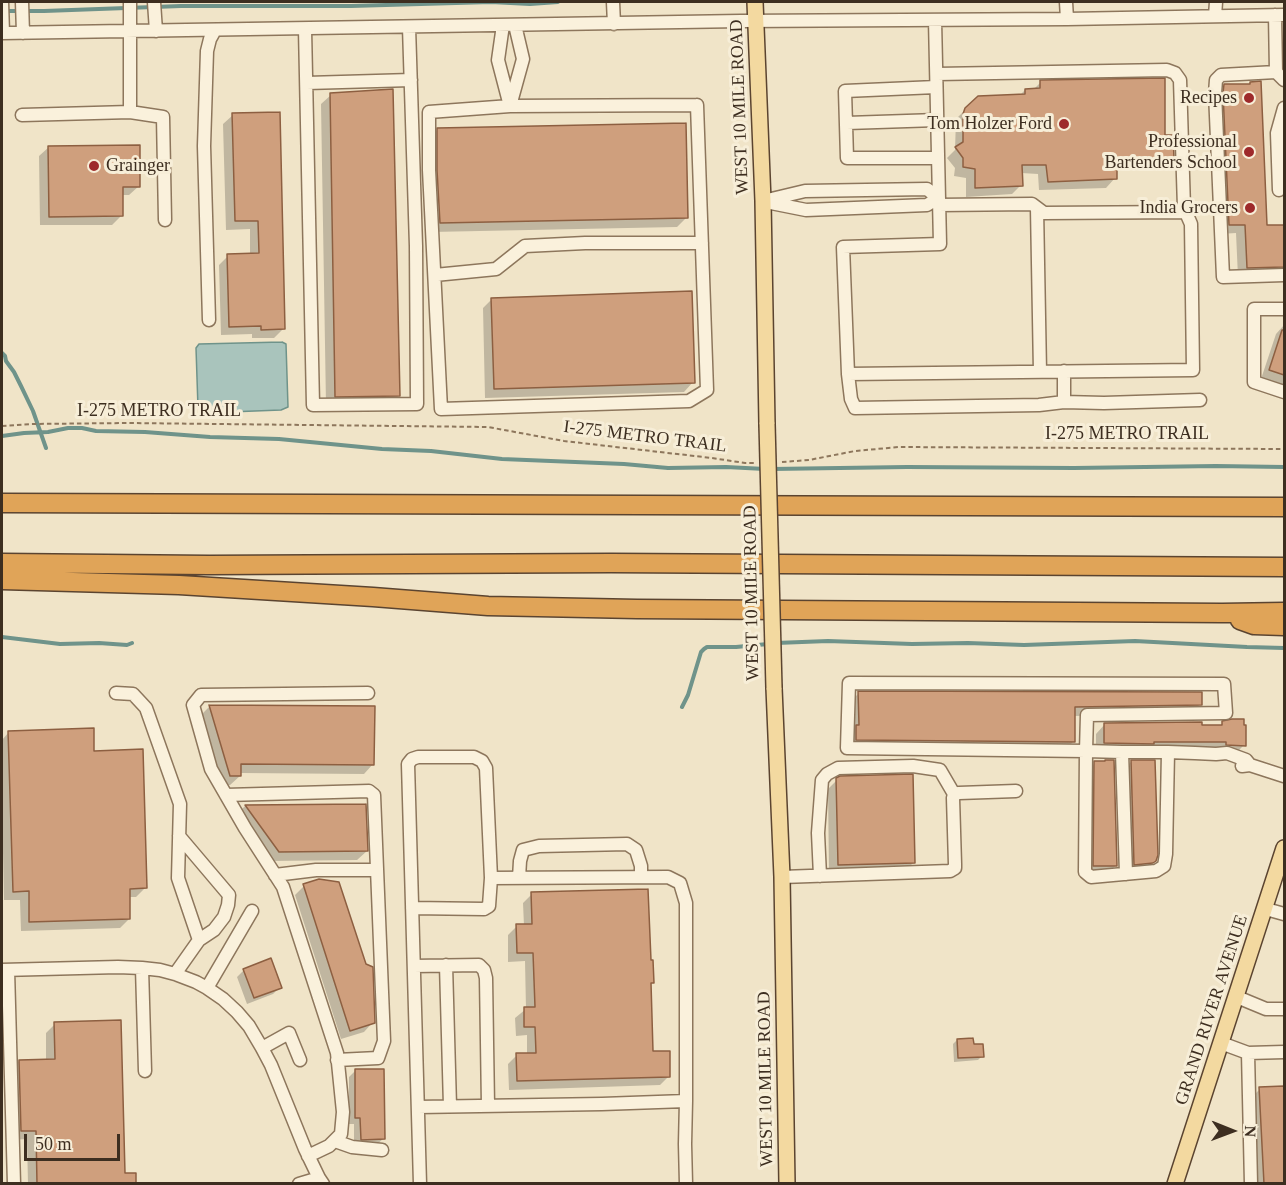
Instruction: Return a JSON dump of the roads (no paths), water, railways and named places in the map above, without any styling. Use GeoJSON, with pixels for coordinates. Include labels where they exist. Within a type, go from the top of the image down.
{"type":"FeatureCollection","features":[{"type":"Feature","properties":{"kind":"highway"},"geometry":{"type":"LineString","coordinates":[[2,503],[1284,507]]}},
{"type":"Feature","properties":{"kind":"highway"},"geometry":{"type":"LineString","coordinates":[[2,563],[209,565],[623,563],[1284,567]]}},
{"type":"Feature","properties":{"kind":"highway"},"geometry":{"type":"LineString","coordinates":[[2,580],[179,585],[488,606],[637,609],[1284,612]]}},
{"type":"Feature","properties":{"kind":"highway"},"geometry":{"type":"LineString","coordinates":[[1222,613],[1254,625],[1284,626]]}},
{"type":"Feature","properties":{"kind":"main road","name":"WEST 10 MILE ROAD"},"geometry":{"type":"LineString","coordinates":[[755,2],[764,201],[767,424],[782,877],[787,1184]]}},
{"type":"Feature","properties":{"kind":"main road","name":"GRAND RIVER AVENUE"},"geometry":{"type":"LineString","coordinates":[[1175,1184],[1284,848]]}},
{"type":"Feature","properties":{"kind":"street"},"geometry":{"type":"LineString","coordinates":[[2,2],[2,33],[1280,15],[1280,76],[1221,75],[1216,80],[1215,93],[1223,277],[1284,275]]}},
{"type":"Feature","properties":{"kind":"street"},"geometry":{"type":"LineString","coordinates":[[22,2],[23,33]]}},
{"type":"Feature","properties":{"kind":"street"},"geometry":{"type":"LineString","coordinates":[[130,2],[130,112]]}},
{"type":"Feature","properties":{"kind":"street"},"geometry":{"type":"LineString","coordinates":[[154,2],[156,31]]}},
{"type":"Feature","properties":{"kind":"street"},"geometry":{"type":"LineString","coordinates":[[613,2],[614,24]]}},
{"type":"Feature","properties":{"kind":"street"},"geometry":{"type":"LineString","coordinates":[[1066,2],[1067,19]]}},
{"type":"Feature","properties":{"kind":"street"},"geometry":{"type":"LineString","coordinates":[[1215,16],[1216,2]]}},
{"type":"Feature","properties":{"kind":"street"},"geometry":{"type":"LineString","coordinates":[[935,20],[939,244],[843,247],[848,374],[851,399],[855,408],[1200,400]]}},
{"type":"Feature","properties":{"kind":"street"},"geometry":{"type":"LineString","coordinates":[[509,25],[523,59],[510,106]]}},
{"type":"Feature","properties":{"kind":"street"},"geometry":{"type":"LineString","coordinates":[[509,25],[498,60],[510,106]]}},
{"type":"Feature","properties":{"kind":"street"},"geometry":{"type":"LineString","coordinates":[[305,29],[314,405],[417,404],[416,246],[409,27]]}},
{"type":"Feature","properties":{"kind":"street"},"geometry":{"type":"LineString","coordinates":[[209,320],[204,146],[207,51],[215,30]]}},
{"type":"Feature","properties":{"kind":"street"},"geometry":{"type":"LineString","coordinates":[[848,374],[1193,370],[1191,224],[1184,208],[1180,80],[1175,73],[1167,70],[937,74]]}},
{"type":"Feature","properties":{"kind":"street"},"geometry":{"type":"LineString","coordinates":[[307,83],[411,80]]}},
{"type":"Feature","properties":{"kind":"street"},"geometry":{"type":"LineString","coordinates":[[936,87],[845,91],[848,158],[937,158]]}},
{"type":"Feature","properties":{"kind":"street"},"geometry":{"type":"LineString","coordinates":[[697,105],[708,390],[689,401],[441,409],[429,170],[429,112],[510,106],[697,105]]}},
{"type":"Feature","properties":{"kind":"street"},"geometry":{"type":"LineString","coordinates":[[1278,190],[1276,133],[1284,108]]}},
{"type":"Feature","properties":{"kind":"street"},"geometry":{"type":"LineString","coordinates":[[22,115],[130,112],[163,117],[165,220]]}},
{"type":"Feature","properties":{"kind":"street"},"geometry":{"type":"LineString","coordinates":[[847,123],[937,120]]}},
{"type":"Feature","properties":{"kind":"street"},"geometry":{"type":"LineString","coordinates":[[764,201],[805,190],[927,189],[938,202]]}},
{"type":"Feature","properties":{"kind":"street"},"geometry":{"type":"LineString","coordinates":[[764,201],[806,210],[927,205],[938,202],[1032,204],[1044,213],[1186,212]]}},
{"type":"Feature","properties":{"kind":"street"},"geometry":{"type":"LineString","coordinates":[[1037,208],[1040,372]]}},
{"type":"Feature","properties":{"kind":"street"},"geometry":{"type":"LineString","coordinates":[[435,275],[496,269],[525,246],[585,243],[702,243]]}},
{"type":"Feature","properties":{"kind":"street"},"geometry":{"type":"LineString","coordinates":[[1284,309],[1254,309],[1254,382],[1284,392]]}},
{"type":"Feature","properties":{"kind":"street"},"geometry":{"type":"LineString","coordinates":[[1064,371],[1064,402]]}},
{"type":"Feature","properties":{"kind":"street"},"geometry":{"type":"LineString","coordinates":[[1168,752],[1164,866],[1156,871],[1091,877],[1085,872],[1086,751],[1087,716],[1226,713],[1224,684],[849,683],[847,748],[1086,751],[1122,752],[1168,752],[1216,754],[1227,753],[1246,760],[1250,765],[1284,776]]}},
{"type":"Feature","properties":{"kind":"street"},"geometry":{"type":"LineString","coordinates":[[116,693],[133,694],[146,708],[180,804],[178,878],[199,940]]}},
{"type":"Feature","properties":{"kind":"street"},"geometry":{"type":"LineString","coordinates":[[308,1156],[329,1146],[341,1134],[343,1112],[337,1053],[283,887],[244,828],[211,769],[193,705],[201,695],[368,693]]}},
{"type":"Feature","properties":{"kind":"street"},"geometry":{"type":"LineString","coordinates":[[1122,752],[1126,874]]}},
{"type":"Feature","properties":{"kind":"street"},"geometry":{"type":"LineString","coordinates":[[412,908],[484,909],[489,906],[491,878],[486,768],[482,761],[474,757],[418,757],[412,759],[408,764],[412,908],[414,966],[420,1184]]}},
{"type":"Feature","properties":{"kind":"street"},"geometry":{"type":"LineString","coordinates":[[782,877],[820,876],[916,873],[950,871],[955,868],[954,794],[940,770],[913,766],[838,768],[827,774],[822,780],[818,833],[820,876]]}},
{"type":"Feature","properties":{"kind":"street"},"geometry":{"type":"LineString","coordinates":[[226,795],[369,791],[374,795],[384,1041],[378,1058],[337,1060]]}},
{"type":"Feature","properties":{"kind":"street"},"geometry":{"type":"LineString","coordinates":[[954,794],[1016,791]]}},
{"type":"Feature","properties":{"kind":"street"},"geometry":{"type":"LineString","coordinates":[[175,974],[199,940],[214,930],[224,917],[228,905],[228,895],[179,836]]}},
{"type":"Feature","properties":{"kind":"street"},"geometry":{"type":"LineString","coordinates":[[519,878],[523,850],[539,846],[627,844],[636,850],[641,866],[641,877]]}},
{"type":"Feature","properties":{"kind":"street"},"geometry":{"type":"LineString","coordinates":[[275,875],[316,870],[377,870]]}},
{"type":"Feature","properties":{"kind":"street"},"geometry":{"type":"LineString","coordinates":[[491,878],[668,877],[680,883],[686,903],[686,1184]]}},
{"type":"Feature","properties":{"kind":"street"},"geometry":{"type":"LineString","coordinates":[[1266,909],[1284,915]]}},
{"type":"Feature","properties":{"kind":"street"},"geometry":{"type":"LineString","coordinates":[[207,988],[252,911]]}},
{"type":"Feature","properties":{"kind":"street"},"geometry":{"type":"LineString","coordinates":[[414,966],[479,964],[484,970],[488,1106]]}},
{"type":"Feature","properties":{"kind":"street"},"geometry":{"type":"LineString","coordinates":[[446,965],[450,1106]]}},
{"type":"Feature","properties":{"kind":"street"},"geometry":{"type":"LineString","coordinates":[[14,1184],[5,970],[118,967],[160,970],[196,982],[223,999],[249,1026],[271,1065],[308,1156],[321,1181],[299,1184]]}},
{"type":"Feature","properties":{"kind":"street"},"geometry":{"type":"LineString","coordinates":[[141,968],[145,1071]]}},
{"type":"Feature","properties":{"kind":"street"},"geometry":{"type":"LineString","coordinates":[[1237,997],[1266,1009],[1284,1009]]}},
{"type":"Feature","properties":{"kind":"street"},"geometry":{"type":"LineString","coordinates":[[262,1048],[289,1033],[300,1060]]}},
{"type":"Feature","properties":{"kind":"street"},"geometry":{"type":"LineString","coordinates":[[1221,1043],[1248,1053],[1284,1052]]}},
{"type":"Feature","properties":{"kind":"street"},"geometry":{"type":"LineString","coordinates":[[1248,1053],[1251,1184]]}},
{"type":"Feature","properties":{"kind":"street"},"geometry":{"type":"LineString","coordinates":[[418,1107],[686,1101]]}},
{"type":"Feature","properties":{"kind":"street"},"geometry":{"type":"LineString","coordinates":[[335,1141],[352,1147],[382,1150]]}},
{"type":"Feature","properties":{"kind":"water"},"geometry":{"type":"Polygon","coordinates":[[[282,342],[286,344],[288,407],[281,410],[203,413],[198,408],[196,348],[199,344],[282,342]]]}},
{"type":"Feature","properties":{"kind":"waterway"},"geometry":{"type":"LineString","coordinates":[[4,11],[181,6],[351,6],[558,2]]}},
{"type":"Feature","properties":{"kind":"waterway"},"geometry":{"type":"LineString","coordinates":[[2,353],[33,411],[46,448]]}},
{"type":"Feature","properties":{"kind":"waterway"},"geometry":{"type":"LineString","coordinates":[[2,436],[82,428],[96,431],[279,439],[502,459],[668,468],[765,469]]}},
{"type":"Feature","properties":{"kind":"waterway"},"geometry":{"type":"LineString","coordinates":[[772,469],[1284,467]]}},
{"type":"Feature","properties":{"kind":"waterway"},"geometry":{"type":"LineString","coordinates":[[2,637],[60,644],[127,645],[132,643]]}},
{"type":"Feature","properties":{"kind":"waterway"},"geometry":{"type":"LineString","coordinates":[[776,643],[828,641],[1024,645],[1135,641],[1284,648]]}},
{"type":"Feature","properties":{"kind":"waterway"},"geometry":{"type":"LineString","coordinates":[[682,707],[704,649],[768,644]]}},
{"type":"Feature","properties":{"kind":"place","name":"Recipes"},"geometry":{"type":"Point","coordinates":[1249,98]}},
{"type":"Feature","properties":{"kind":"place","name":"Tom Holzer Ford"},"geometry":{"type":"Point","coordinates":[1064,124]}},
{"type":"Feature","properties":{"kind":"place","name":"Professional Bartenders School"},"geometry":{"type":"Point","coordinates":[1249,152]}},
{"type":"Feature","properties":{"kind":"place","name":"Grainger"},"geometry":{"type":"Point","coordinates":[94,166]}},
{"type":"Feature","properties":{"kind":"place","name":"India Grocers"},"geometry":{"type":"Point","coordinates":[1250,208]}}]}
